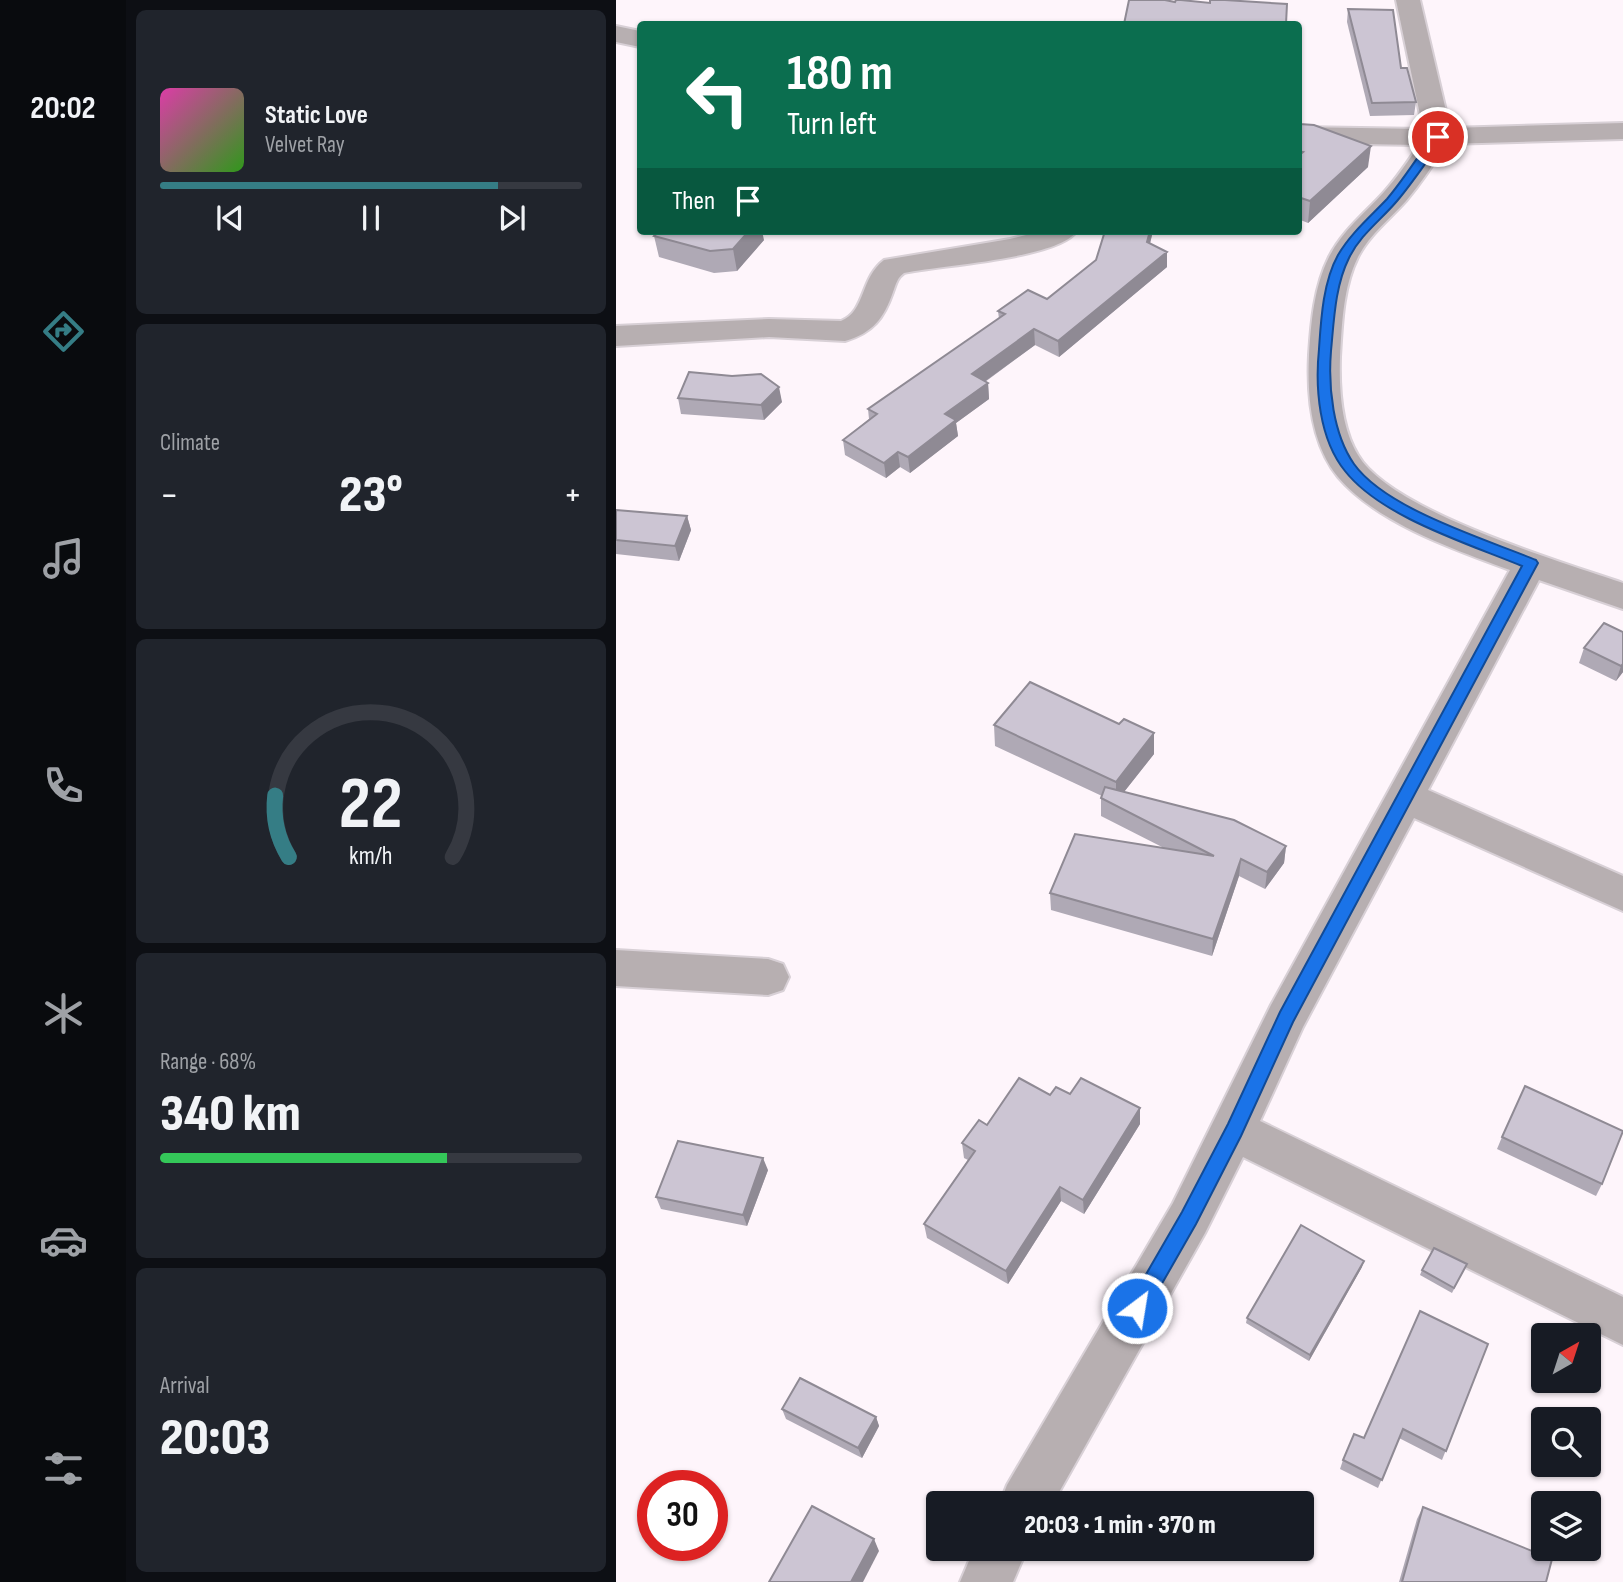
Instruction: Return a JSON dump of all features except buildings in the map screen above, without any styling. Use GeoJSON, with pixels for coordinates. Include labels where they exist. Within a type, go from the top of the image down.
{"type":"FeatureCollection","features":[{"type":"Feature","properties":{"kind":"street"},"geometry":{"type":"LineString","coordinates":[[1408,0],[1438,137],[1392,200],[1367,224],[1343,257],[1329,303],[1324,366],[1332,437],[1350,469],[1377,493],[1424,520],[1623,596]]}},
{"type":"Feature","properties":{"kind":"street"},"geometry":{"type":"LineString","coordinates":[[616,34],[637,38]]}},
{"type":"Feature","properties":{"kind":"street"},"geometry":{"type":"LineString","coordinates":[[1302,135],[1438,137],[1623,131]]}},
{"type":"Feature","properties":{"kind":"street"},"geometry":{"type":"LineString","coordinates":[[616,336],[769,328],[845,331],[859,325],[871,312],[884,274],[894,266],[1012,247],[1053,235]]}},
{"type":"Feature","properties":{"kind":"street"},"geometry":{"type":"LineString","coordinates":[[1032,1491],[1189,1218],[1286,1018],[1531,563]]}},
{"type":"Feature","properties":{"kind":"street"},"geometry":{"type":"LineString","coordinates":[[1406,797],[1623,894]]}},
{"type":"Feature","properties":{"kind":"street"},"geometry":{"type":"LineString","coordinates":[[616,968],[768,978]]}},
{"type":"Feature","properties":{"kind":"street"},"geometry":{"type":"LineString","coordinates":[[1234,1130],[1623,1322]]}},
{"type":"Feature","properties":{"kind":"street"},"geometry":{"type":"LineString","coordinates":[[985,1582],[995,1561]]}},
{"type":"Feature","properties":{"kind":"route"},"geometry":{"type":"LineString","coordinates":[[1137,1308],[1189,1218],[1286,1018],[1531,563],[1424,520],[1377,493],[1350,469],[1332,437],[1324,366],[1329,303],[1343,257],[1367,224],[1392,200],[1438,137]]}}]}
